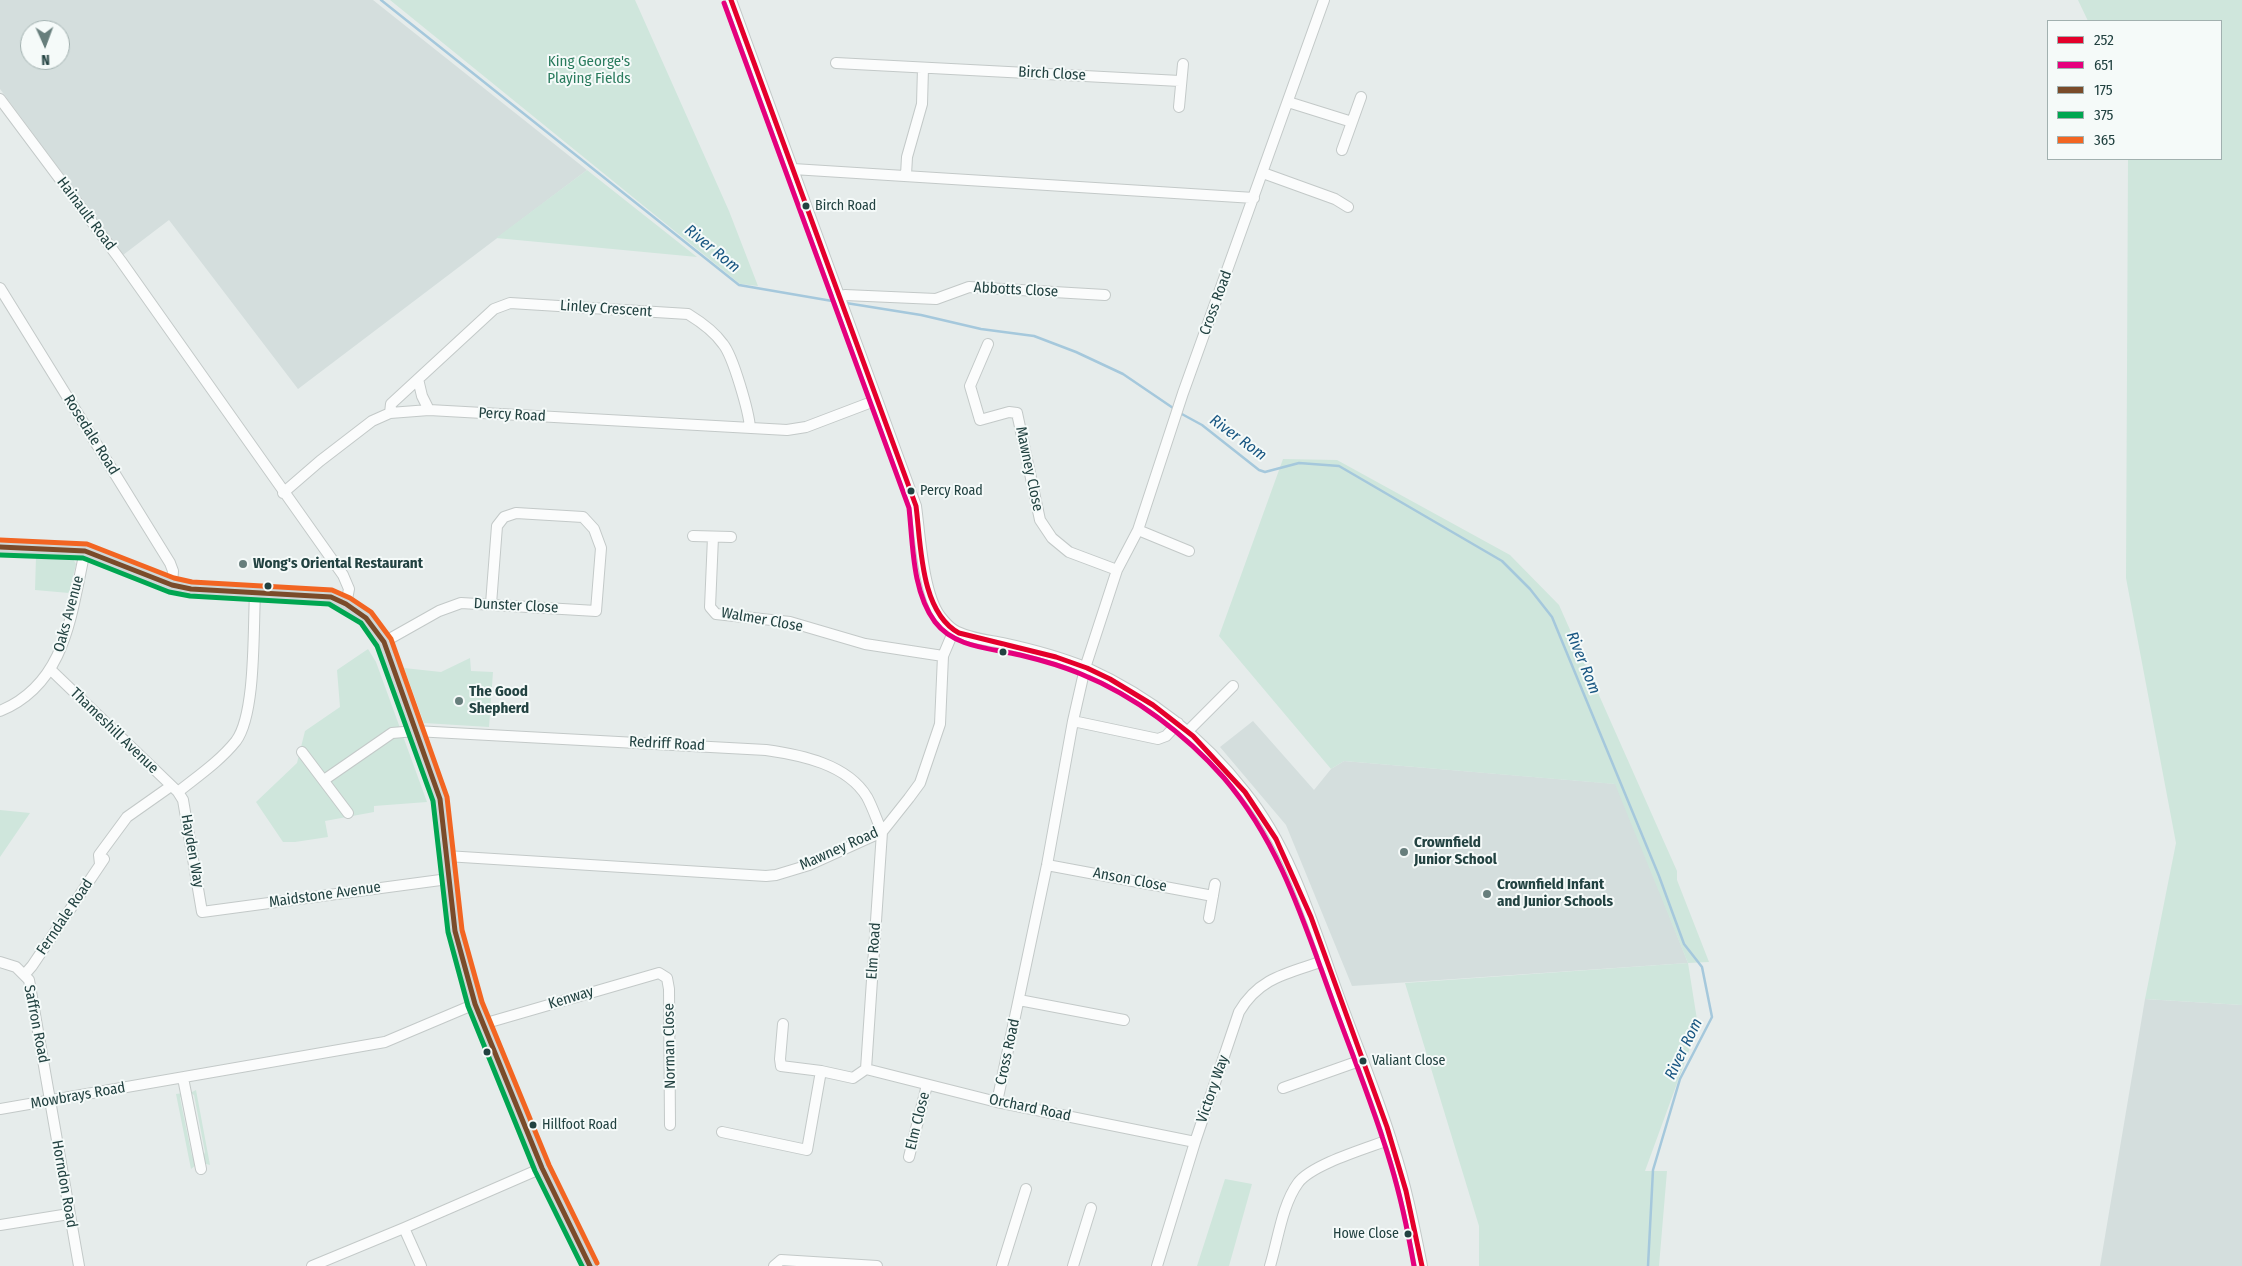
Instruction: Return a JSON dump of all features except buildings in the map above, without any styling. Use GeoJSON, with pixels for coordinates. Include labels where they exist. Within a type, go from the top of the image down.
{"type":"FeatureCollection","features":[{"type":"Feature","properties":{"kind":"main road"},"geometry":{"type":"LineString","coordinates":[[0,547],[86,551],[172,585],[191,589],[331,597],[346,604],[366,618],[384,642],[440,799],[455,931],[476,1004],[542,1168],[590,1266]]}},
{"type":"Feature","properties":{"kind":"street"},"geometry":{"type":"LineString","coordinates":[[731,0],[916,506],[931,596],[936,610],[954,630],[1050,656],[1112,680],[1188,731],[1246,792],[1270,828],[1302,897],[1326,960],[1391,1139],[1406,1190],[1420,1266]]}},
{"type":"Feature","properties":{"kind":"street","name":"Cross Road"},"geometry":{"type":"LineString","coordinates":[[997,1102],[1085,668],[1117,570],[1138,530],[1183,393],[1324,0]]}},
{"type":"Feature","properties":{"kind":"street","name":"Birch Close"},"geometry":{"type":"LineString","coordinates":[[836,63],[1180,81]]}},
{"type":"Feature","properties":{"kind":"street"},"geometry":{"type":"LineString","coordinates":[[1180,107],[1180,81],[1183,64]]}},
{"type":"Feature","properties":{"kind":"street"},"geometry":{"type":"LineString","coordinates":[[906,175],[907,157],[922,104],[923,68]]}},
{"type":"Feature","properties":{"kind":"street"},"geometry":{"type":"LineString","coordinates":[[1342,150],[1361,97]]}},
{"type":"Feature","properties":{"kind":"street","name":"Hainault Road"},"geometry":{"type":"LineString","coordinates":[[0,99],[121,261],[249,439],[283,493],[347,581],[349,589],[346,604]]}},
{"type":"Feature","properties":{"kind":"street"},"geometry":{"type":"LineString","coordinates":[[1288,102],[1352,122]]}},
{"type":"Feature","properties":{"kind":"street"},"geometry":{"type":"LineString","coordinates":[[793,169],[1254,198]]}},
{"type":"Feature","properties":{"kind":"street"},"geometry":{"type":"LineString","coordinates":[[1263,173],[1335,199],[1348,206]]}},
{"type":"Feature","properties":{"kind":"street","name":"Abbotts Close"},"geometry":{"type":"LineString","coordinates":[[841,302],[844,295],[936,299],[969,287],[1105,295]]}},
{"type":"Feature","properties":{"kind":"street","name":"Rosedale Road"},"geometry":{"type":"LineString","coordinates":[[0,288],[170,563],[174,571],[172,585]]}},
{"type":"Feature","properties":{"kind":"street","name":"Linley Crescent"},"geometry":{"type":"LineString","coordinates":[[283,493],[372,420],[386,414],[390,404],[494,309],[510,303],[688,314],[704,324],[724,344],[742,392],[750,428]]}},
{"type":"Feature","properties":{"kind":"street","name":"Mawney Close"},"geometry":{"type":"LineString","coordinates":[[988,344],[970,386],[980,420],[1009,412],[1017,413],[1040,520],[1052,538],[1068,552],[1117,570]]}},
{"type":"Feature","properties":{"kind":"street"},"geometry":{"type":"LineString","coordinates":[[418,379],[422,396],[429,410]]}},
{"type":"Feature","properties":{"kind":"street","name":"Percy Road"},"geometry":{"type":"LineString","coordinates":[[386,414],[429,410],[787,430],[806,427],[877,400]]}},
{"type":"Feature","properties":{"kind":"street","name":"Dunster Close"},"geometry":{"type":"LineString","coordinates":[[384,642],[439,611],[461,603],[596,611],[601,548],[594,529],[583,517],[516,513],[504,517],[497,526],[491,604]]}},
{"type":"Feature","properties":{"kind":"street"},"geometry":{"type":"LineString","coordinates":[[1138,530],[1189,551]]}},
{"type":"Feature","properties":{"kind":"street"},"geometry":{"type":"LineString","coordinates":[[693,536],[731,537]]}},
{"type":"Feature","properties":{"kind":"street","name":"Walmer Close"},"geometry":{"type":"LineString","coordinates":[[713,537],[710,607],[716,614],[790,622],[865,644],[943,656]]}},
{"type":"Feature","properties":{"kind":"street","name":"Oaks Avenue"},"geometry":{"type":"LineString","coordinates":[[0,711],[31,693],[51,670],[62,647],[86,551]]}},
{"type":"Feature","properties":{"kind":"street","name":"Ferndale Road"},"geometry":{"type":"LineString","coordinates":[[25,974],[102,862],[99,855],[127,817],[175,789],[221,758],[237,740],[247,716],[255,594]]}},
{"type":"Feature","properties":{"kind":"street","name":"Mawney Road"},"geometry":{"type":"LineString","coordinates":[[446,856],[766,876],[776,875],[809,865],[882,832],[920,783],[940,724],[943,656],[954,630]]}},
{"type":"Feature","properties":{"kind":"street","name":"Thameshill Avenue"},"geometry":{"type":"LineString","coordinates":[[51,670],[175,789]]}},
{"type":"Feature","properties":{"kind":"street"},"geometry":{"type":"LineString","coordinates":[[1188,731],[1233,686]]}},
{"type":"Feature","properties":{"kind":"street"},"geometry":{"type":"LineString","coordinates":[[1073,721],[1158,739],[1166,736],[1178,723]]}},
{"type":"Feature","properties":{"kind":"street","name":"Redriff Road"},"geometry":{"type":"LineString","coordinates":[[324,780],[392,733],[415,731],[766,750],[794,754],[826,764],[850,778],[867,796],[882,832]]}},
{"type":"Feature","properties":{"kind":"street"},"geometry":{"type":"LineString","coordinates":[[302,752],[348,813]]}},
{"type":"Feature","properties":{"kind":"street","name":"Hayden Way"},"geometry":{"type":"LineString","coordinates":[[175,789],[183,800],[202,912]]}},
{"type":"Feature","properties":{"kind":"street","name":"Elm Road"},"geometry":{"type":"LineString","coordinates":[[866,1069],[882,832]]}},
{"type":"Feature","properties":{"kind":"street","name":"Anson Close"},"geometry":{"type":"LineString","coordinates":[[1046,865],[1213,896]]}},
{"type":"Feature","properties":{"kind":"street","name":"Maidstone Avenue"},"geometry":{"type":"LineString","coordinates":[[202,912],[448,878]]}},
{"type":"Feature","properties":{"kind":"street"},"geometry":{"type":"LineString","coordinates":[[1209,918],[1215,884]]}},
{"type":"Feature","properties":{"kind":"street","name":"Victory Way"},"geometry":{"type":"LineString","coordinates":[[1157,1266],[1195,1142],[1239,1012],[1246,1000],[1256,989],[1273,978],[1326,960]]}},
{"type":"Feature","properties":{"kind":"street","name":"Saffron Road"},"geometry":{"type":"LineString","coordinates":[[0,962],[16,967],[29,980],[50,1102]]}},
{"type":"Feature","properties":{"kind":"street","name":"Kenway"},"geometry":{"type":"LineString","coordinates":[[483,1024],[659,973]]}},
{"type":"Feature","properties":{"kind":"street","name":"Norman Close"},"geometry":{"type":"LineString","coordinates":[[659,973],[667,978],[669,989],[670,1125]]}},
{"type":"Feature","properties":{"kind":"street"},"geometry":{"type":"LineString","coordinates":[[1019,1000],[1124,1020]]}},
{"type":"Feature","properties":{"kind":"street","name":"Mowbrays Road"},"geometry":{"type":"LineString","coordinates":[[0,1110],[385,1042],[476,1004]]}},
{"type":"Feature","properties":{"kind":"street"},"geometry":{"type":"LineString","coordinates":[[783,1024],[781,1066],[854,1078],[866,1069]]}},
{"type":"Feature","properties":{"kind":"street"},"geometry":{"type":"LineString","coordinates":[[1283,1088],[1362,1060]]}},
{"type":"Feature","properties":{"kind":"street","name":"Orchard Road"},"geometry":{"type":"LineString","coordinates":[[866,1069],[997,1102],[1195,1142]]}},
{"type":"Feature","properties":{"kind":"street"},"geometry":{"type":"LineString","coordinates":[[722,1132],[807,1150],[820,1071]]}},
{"type":"Feature","properties":{"kind":"street"},"geometry":{"type":"LineString","coordinates":[[183,1078],[201,1169]]}},
{"type":"Feature","properties":{"kind":"street","name":"Elm Close"},"geometry":{"type":"LineString","coordinates":[[909,1158],[927,1085]]}},
{"type":"Feature","properties":{"kind":"street","name":"Horndon Road"},"geometry":{"type":"LineString","coordinates":[[50,1102],[79,1266]]}},
{"type":"Feature","properties":{"kind":"street"},"geometry":{"type":"LineString","coordinates":[[1270,1266],[1288,1205],[1299,1182],[1316,1168],[1391,1139]]}},
{"type":"Feature","properties":{"kind":"street"},"geometry":{"type":"LineString","coordinates":[[312,1266],[542,1168]]}},
{"type":"Feature","properties":{"kind":"street"},"geometry":{"type":"LineString","coordinates":[[1002,1266],[1026,1189]]}},
{"type":"Feature","properties":{"kind":"street"},"geometry":{"type":"LineString","coordinates":[[1073,1266],[1091,1208]]}},
{"type":"Feature","properties":{"kind":"street"},"geometry":{"type":"LineString","coordinates":[[0,1225],[69,1214]]}},
{"type":"Feature","properties":{"kind":"street"},"geometry":{"type":"LineString","coordinates":[[404,1228],[421,1266]]}},
{"type":"Feature","properties":{"kind":"street"},"geometry":{"type":"LineString","coordinates":[[774,1266],[781,1260],[877,1266]]}},
{"type":"Feature","properties":{"kind":"shaded area"},"geometry":{"type":"Polygon","coordinates":[[[0,0],[373,0],[587,170],[298,389],[169,220],[123,255],[0,89],[0,0]]]}},
{"type":"Feature","properties":{"kind":"shaded area","name":"Crownfield Infant and Junior Schools"},"geometry":{"type":"Polygon","coordinates":[[[1253,721],[1314,790],[1331,769],[1344,761],[1617,784],[1688,963],[1352,986],[1286,825],[1220,747],[1253,721]]]}},
{"type":"Feature","properties":{"kind":"shaded area"},"geometry":{"type":"Polygon","coordinates":[[[2145,999],[2242,1005],[2242,1266],[2100,1266],[2145,999]]]}},
{"type":"Feature","properties":{"kind":"green space","name":"King George's Playing Fields"},"geometry":{"type":"Polygon","coordinates":[[[390,0],[635,0],[729,211],[758,286],[740,284],[390,0]]]}},
{"type":"Feature","properties":{"kind":"green space"},"geometry":{"type":"Polygon","coordinates":[[[2078,0],[2242,0],[2242,1005],[2145,999],[2176,843],[2126,578],[2128,160],[2222,160],[2222,20],[2088,20],[2078,0]]]}},
{"type":"Feature","properties":{"kind":"green space"},"geometry":{"type":"Polygon","coordinates":[[[587,170],[697,257],[496,238],[587,170]]]}},
{"type":"Feature","properties":{"kind":"green space"},"geometry":{"type":"Polygon","coordinates":[[[1283,459],[1337,460],[1510,555],[1559,605],[1677,871],[1677,880],[1709,962],[1688,963],[1615,784],[1344,761],[1331,769],[1219,636],[1283,459]]]}},
{"type":"Feature","properties":{"kind":"green space"},"geometry":{"type":"Polygon","coordinates":[[[36,557],[73,559],[76,564],[69,593],[35,590],[36,557]]]}},
{"type":"Feature","properties":{"kind":"green space"},"geometry":{"type":"Polygon","coordinates":[[[368,649],[376,662],[427,802],[374,806],[374,812],[325,821],[328,837],[283,842],[256,802],[297,763],[305,731],[340,707],[337,670],[368,649]]]}},
{"type":"Feature","properties":{"kind":"green space"},"geometry":{"type":"Polygon","coordinates":[[[470,658],[471,671],[493,672],[489,727],[424,723],[404,668],[441,672],[470,658]]]}},
{"type":"Feature","properties":{"kind":"green space"},"geometry":{"type":"Polygon","coordinates":[[[0,810],[30,813],[0,857],[0,810]]]}},
{"type":"Feature","properties":{"kind":"green space"},"geometry":{"type":"Polygon","coordinates":[[[1688,963],[1698,1026],[1645,1171],[1667,1171],[1659,1266],[1479,1266],[1479,1226],[1405,983],[1688,963]]]}},
{"type":"Feature","properties":{"kind":"green space"},"geometry":{"type":"Polygon","coordinates":[[[196,1090],[210,1165],[203,1163],[202,1159],[205,1152],[194,1095],[190,1093],[196,1090]]]}},
{"type":"Feature","properties":{"kind":"green space"},"geometry":{"type":"Polygon","coordinates":[[[183,1093],[180,1098],[192,1156],[196,1159],[196,1165],[191,1169],[176,1094],[183,1093]]]}},
{"type":"Feature","properties":{"kind":"green space"},"geometry":{"type":"Polygon","coordinates":[[[1225,1179],[1252,1184],[1229,1266],[1197,1266],[1225,1179]]]}},
{"type":"Feature","properties":{"kind":"waterway","name":"River Rom"},"geometry":{"type":"LineString","coordinates":[[381,0],[739,285],[838,302]]}},
{"type":"Feature","properties":{"kind":"waterway","name":"River Rom"},"geometry":{"type":"LineString","coordinates":[[846,303],[921,315],[981,329],[1034,336],[1076,352],[1123,374],[1176,410]]}},
{"type":"Feature","properties":{"kind":"waterway","name":"River Rom"},"geometry":{"type":"LineString","coordinates":[[1180,413],[1202,425],[1259,470],[1265,472],[1299,463],[1339,466],[1502,561],[1530,589],[1552,617],[1659,876],[1684,944],[1702,967],[1712,1017],[1680,1079],[1653,1170],[1648,1266]]}},
{"type":"Feature","properties":{"kind":"transit line","name":"252"},"geometry":{"type":"LineString","coordinates":[[731,0],[916,506],[925,576],[937,610],[946,623],[959,633],[1056,657],[1087,668],[1110,679],[1153,705],[1193,736],[1245,792],[1276,839],[1311,917],[1387,1127],[1406,1191],[1422,1266]]}},
{"type":"Feature","properties":{"kind":"transit line","name":"651"},"geometry":{"type":"LineString","coordinates":[[724,3],[909,508],[915,567],[927,610],[943,631],[963,642],[1051,663],[1081,674],[1121,693],[1158,718],[1193,746],[1224,778],[1244,803],[1261,829],[1289,885],[1364,1084],[1395,1177],[1414,1266]]}},
{"type":"Feature","properties":{"kind":"transit line","name":"365"},"geometry":{"type":"LineString","coordinates":[[0,540],[87,544],[174,578],[192,582],[332,590],[350,598],[371,612],[391,639],[447,797],[462,930],[482,1002],[549,1165],[597,1263]]}},
{"type":"Feature","properties":{"kind":"transit line","name":"175"},"geometry":{"type":"LineString","coordinates":[[0,547],[85,551],[172,585],[191,589],[331,597],[346,604],[366,618],[384,642],[440,799],[455,931],[475,1004],[542,1168],[590,1266]]}},
{"type":"Feature","properties":{"kind":"transit line","name":"375"},"geometry":{"type":"LineString","coordinates":[[0,555],[83,558],[169,592],[190,596],[329,604],[361,623],[377,646],[433,801],[448,932],[468,1006],[535,1171],[582,1266]]}},
{"type":"Feature","properties":{"kind":"place","name":"Birch Road"},"geometry":{"type":"Point","coordinates":[806,206]}},
{"type":"Feature","properties":{"kind":"place","name":"Percy Road"},"geometry":{"type":"Point","coordinates":[911,491]}},
{"type":"Feature","properties":{"kind":"place","name":"Wong's Oriental Restaurant"},"geometry":{"type":"Point","coordinates":[243,564]}},
{"type":"Feature","properties":{"kind":"place","name":"The Good Shepherd"},"geometry":{"type":"Point","coordinates":[459,701]}},
{"type":"Feature","properties":{"kind":"place","name":"Crownfield Junior School"},"geometry":{"type":"Point","coordinates":[1404,852]}},
{"type":"Feature","properties":{"kind":"place","name":"Crownfield Infant and Junior Schools"},"geometry":{"type":"Point","coordinates":[1487,894]}},
{"type":"Feature","properties":{"kind":"place","name":"Valiant Close"},"geometry":{"type":"Point","coordinates":[1363,1061]}},
{"type":"Feature","properties":{"kind":"place","name":"Hillfoot Road"},"geometry":{"type":"Point","coordinates":[533,1125]}},
{"type":"Feature","properties":{"kind":"place","name":"Howe Close"},"geometry":{"type":"Point","coordinates":[1408,1234]}}]}
